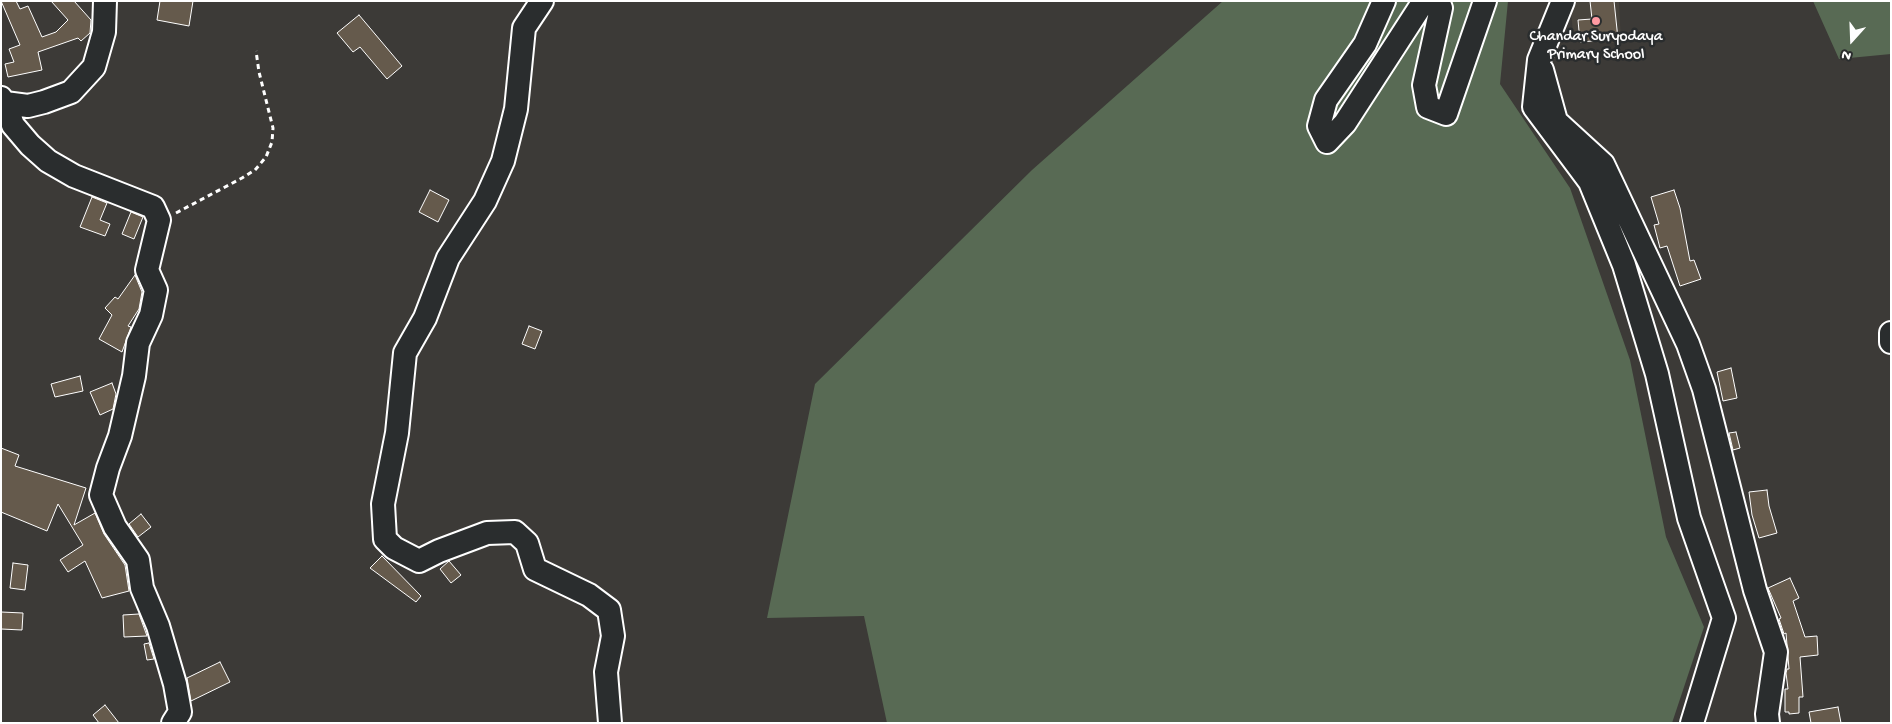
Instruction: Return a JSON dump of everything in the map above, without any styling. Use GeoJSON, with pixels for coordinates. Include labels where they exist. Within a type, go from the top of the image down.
{"type":"FeatureCollection","features":[{"type":"Feature","properties":{"kind":"street"},"geometry":{"type":"LineString","coordinates":[[3,100],[28,106],[71,92],[94,67],[104,32],[106,1]]}},
{"type":"Feature","properties":{"kind":"street"},"geometry":{"type":"LineString","coordinates":[[542,1],[524,28],[516,110],[503,161],[485,201],[448,258],[425,318],[404,353],[397,433],[383,504],[385,539],[394,548],[419,561],[439,551],[487,533],[515,532],[527,543],[535,569],[589,595],[609,610],[613,636],[606,672],[610,723]]}},
{"type":"Feature","properties":{"kind":"street"},"geometry":{"type":"LineString","coordinates":[[1384,1],[1365,44],[1326,100],[1318,126],[1327,142],[1345,123],[1424,1]]}},
{"type":"Feature","properties":{"kind":"street"},"geometry":{"type":"LineString","coordinates":[[1438,1],[1441,8],[1424,85],[1428,107],[1446,114],[1485,1]]}},
{"type":"Feature","properties":{"kind":"street"},"geometry":{"type":"LineString","coordinates":[[1563,1],[1539,60],[1534,107],[1590,182],[1624,265],[1656,374],[1689,518],[1724,618],[1692,723]]}},
{"type":"Feature","properties":{"kind":"street"},"geometry":{"type":"LineString","coordinates":[[1539,60],[1556,120],[1603,164],[1688,344],[1704,389],[1723,470],[1755,590],[1776,652],[1767,714],[1768,723]]}},
{"type":"Feature","properties":{"kind":"street"},"geometry":{"type":"LineString","coordinates":[[3,100],[13,124],[30,145],[48,161],[74,176],[153,207],[159,220],[147,270],[156,290],[151,315],[138,342],[134,376],[120,436],[108,468],[101,495],[115,527],[138,560],[142,588],[158,626],[175,684],[180,712],[173,723]]}},
{"type":"Feature","properties":{"kind":"street"},"geometry":{"type":"LineString","coordinates":[[1891,333],[1891,342]]}},
{"type":"Feature","properties":{"kind":"path"},"geometry":{"type":"LineString","coordinates":[[159,220],[242,178],[255,170],[266,157],[272,142],[273,128],[259,72],[256,51]]}},
{"type":"Feature","properties":{"kind":"shaded area","name":"Chandar Suryodaya Primary School"},"geometry":{"type":"Polygon","coordinates":[[[1570,1],[1619,1],[1621,43],[1574,42],[1570,1]]]}},
{"type":"Feature","properties":{"kind":"green space"},"geometry":{"type":"Polygon","coordinates":[[[1223,1],[1508,1],[1500,84],[1570,188],[1630,360],[1666,537],[1704,627],[1672,723],[887,723],[864,616],[767,618],[815,384],[1032,170],[1223,1]]]}},
{"type":"Feature","properties":{"kind":"green space"},"geometry":{"type":"Polygon","coordinates":[[[1813,1],[1891,1],[1891,54],[1839,59],[1813,1]]]}},
{"type":"Feature","properties":{"kind":"building"},"geometry":{"type":"Polygon","coordinates":[[[1,1],[16,1],[20,9],[28,6],[42,37],[56,32],[68,20],[51,1],[74,1],[91,20],[90,33],[81,41],[78,38],[38,52],[42,70],[8,77],[5,64],[14,62],[9,49],[20,45],[1,1]]]}},
{"type":"Feature","properties":{"kind":"building"},"geometry":{"type":"Polygon","coordinates":[[[160,1],[193,1],[189,26],[157,20],[160,1]]]}},
{"type":"Feature","properties":{"kind":"building","name":"Chandar Suryodaya Primary School"},"geometry":{"type":"Polygon","coordinates":[[[1590,1],[1614,1],[1618,39],[1580,42],[1578,20],[1592,19],[1590,1]]]}},
{"type":"Feature","properties":{"kind":"building"},"geometry":{"type":"Polygon","coordinates":[[[359,15],[402,66],[387,79],[360,47],[353,52],[337,33],[359,15]]]}},
{"type":"Feature","properties":{"kind":"building"},"geometry":{"type":"Polygon","coordinates":[[[430,190],[449,200],[438,222],[419,212],[430,190]]]}},
{"type":"Feature","properties":{"kind":"building"},"geometry":{"type":"Polygon","coordinates":[[[1674,190],[1680,208],[1690,261],[1694,260],[1701,279],[1680,286],[1667,246],[1660,248],[1654,225],[1659,224],[1651,197],[1674,190]]]}},
{"type":"Feature","properties":{"kind":"building"},"geometry":{"type":"Polygon","coordinates":[[[92,197],[107,203],[100,220],[110,224],[105,236],[80,227],[92,197]]]}},
{"type":"Feature","properties":{"kind":"building"},"geometry":{"type":"Polygon","coordinates":[[[131,212],[143,217],[134,239],[122,234],[131,212]]]}},
{"type":"Feature","properties":{"kind":"building"},"geometry":{"type":"Polygon","coordinates":[[[135,275],[142,292],[139,309],[128,326],[131,327],[122,352],[99,339],[112,315],[105,308],[115,297],[118,299],[135,275]]]}},
{"type":"Feature","properties":{"kind":"building"},"geometry":{"type":"Polygon","coordinates":[[[529,326],[542,331],[535,349],[522,344],[529,326]]]}},
{"type":"Feature","properties":{"kind":"building"},"geometry":{"type":"Polygon","coordinates":[[[1731,368],[1737,398],[1723,401],[1717,372],[1731,368]]]}},
{"type":"Feature","properties":{"kind":"building"},"geometry":{"type":"Polygon","coordinates":[[[80,376],[83,391],[55,397],[51,384],[80,376]]]}},
{"type":"Feature","properties":{"kind":"building"},"geometry":{"type":"Polygon","coordinates":[[[112,383],[116,394],[113,409],[100,415],[90,392],[112,383]]]}},
{"type":"Feature","properties":{"kind":"building"},"geometry":{"type":"Polygon","coordinates":[[[1736,432],[1740,448],[1733,450],[1729,433],[1736,432]]]}},
{"type":"Feature","properties":{"kind":"building"},"geometry":{"type":"Polygon","coordinates":[[[1,448],[19,455],[15,466],[86,488],[74,525],[95,513],[104,534],[125,565],[129,591],[102,598],[85,561],[68,572],[60,560],[83,545],[58,504],[47,531],[1,512],[1,448]]]}},
{"type":"Feature","properties":{"kind":"building"},"geometry":{"type":"Polygon","coordinates":[[[1767,490],[1769,506],[1777,533],[1759,538],[1752,515],[1749,492],[1767,490]]]}},
{"type":"Feature","properties":{"kind":"building"},"geometry":{"type":"Polygon","coordinates":[[[141,514],[151,527],[138,537],[129,524],[141,514]]]}},
{"type":"Feature","properties":{"kind":"building"},"geometry":{"type":"Polygon","coordinates":[[[382,556],[421,596],[416,602],[370,568],[382,556]]]}},
{"type":"Feature","properties":{"kind":"building"},"geometry":{"type":"Polygon","coordinates":[[[449,561],[461,575],[451,583],[440,569],[449,561]]]}},
{"type":"Feature","properties":{"kind":"building"},"geometry":{"type":"Polygon","coordinates":[[[13,563],[28,565],[25,590],[10,588],[13,563]]]}},
{"type":"Feature","properties":{"kind":"building"},"geometry":{"type":"Polygon","coordinates":[[[1790,578],[1799,598],[1793,601],[1805,637],[1817,636],[1818,655],[1800,657],[1803,697],[1799,697],[1799,713],[1789,714],[1789,712],[1785,712],[1785,689],[1788,689],[1786,673],[1787,669],[1789,669],[1786,633],[1784,634],[1779,619],[1781,618],[1768,588],[1790,578]]]}},
{"type":"Feature","properties":{"kind":"building"},"geometry":{"type":"Polygon","coordinates":[[[1,612],[23,613],[22,630],[1,629],[1,612]]]}},
{"type":"Feature","properties":{"kind":"building"},"geometry":{"type":"Polygon","coordinates":[[[139,614],[147,636],[124,637],[123,615],[139,614]]]}},
{"type":"Feature","properties":{"kind":"building"},"geometry":{"type":"Polygon","coordinates":[[[149,643],[154,659],[147,660],[144,644],[149,643]]]}},
{"type":"Feature","properties":{"kind":"building"},"geometry":{"type":"Polygon","coordinates":[[[220,662],[230,682],[191,701],[187,678],[220,662]]]}},
{"type":"Feature","properties":{"kind":"building"},"geometry":{"type":"Polygon","coordinates":[[[105,705],[119,723],[99,723],[93,715],[105,705]]]}},
{"type":"Feature","properties":{"kind":"building"},"geometry":{"type":"Polygon","coordinates":[[[1838,707],[1841,723],[1811,723],[1809,712],[1838,707]]]}},
{"type":"Feature","properties":{"kind":"place","name":"Chandar Suryodaya Primary School"},"geometry":{"type":"Point","coordinates":[1596,21]}}]}
